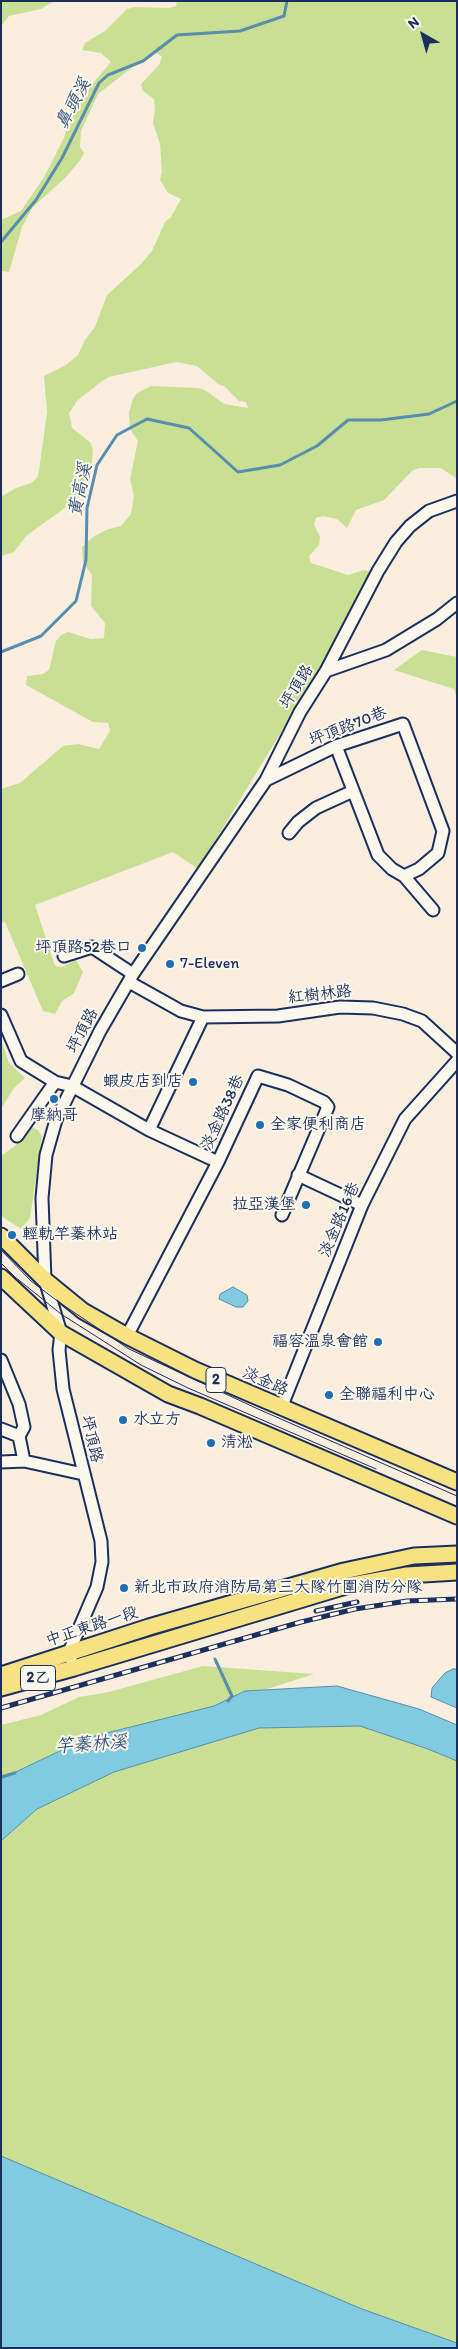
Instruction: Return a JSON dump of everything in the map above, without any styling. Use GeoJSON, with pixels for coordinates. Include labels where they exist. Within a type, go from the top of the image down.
{"type":"FeatureCollection","features":[{"type":"Feature","properties":{"kind":"main road","name":"淡金路"},"geometry":{"type":"LineString","coordinates":[[1,1236],[45,1280],[83,1311],[126,1336],[195,1370],[281,1408],[457,1482]]}},
{"type":"Feature","properties":{"kind":"main road"},"geometry":{"type":"LineString","coordinates":[[1,1277],[61,1332],[168,1394],[455,1516]]}},
{"type":"Feature","properties":{"kind":"main road"},"geometry":{"type":"LineString","coordinates":[[438,1554],[457,1549]]}},
{"type":"Feature","properties":{"kind":"main road","name":"中正東路一段"},"geometry":{"type":"LineString","coordinates":[[1,1675],[69,1652],[344,1571],[391,1560],[438,1554],[457,1554]]}},
{"type":"Feature","properties":{"kind":"main road","name":"中正東路一段"},"geometry":{"type":"LineString","coordinates":[[1,1688],[74,1668],[346,1586],[408,1575],[457,1572]]}},
{"type":"Feature","properties":{"kind":"street","name":"坪頂路"},"geometry":{"type":"LineString","coordinates":[[69,1652],[97,1587],[102,1562],[101,1541],[63,1389],[59,1350],[61,1332],[45,1280],[42,1198],[46,1155],[56,1120],[100,1031],[131,978],[266,780],[300,712],[326,671],[378,571],[396,542],[410,526],[429,511],[457,501]]}},
{"type":"Feature","properties":{"kind":"street"},"geometry":{"type":"LineString","coordinates":[[326,671],[386,650],[437,619],[457,603]]}},
{"type":"Feature","properties":{"kind":"street","name":"坪頂路70巷"},"geometry":{"type":"LineString","coordinates":[[266,780],[336,746],[403,724],[443,831],[438,853],[419,869],[404,876]]}},
{"type":"Feature","properties":{"kind":"street"},"geometry":{"type":"LineString","coordinates":[[336,746],[378,855],[392,869],[404,876],[433,910]]}},
{"type":"Feature","properties":{"kind":"street"},"geometry":{"type":"LineString","coordinates":[[289,833],[298,822],[316,808],[353,791]]}},
{"type":"Feature","properties":{"kind":"street","name":"紅樹林路"},"geometry":{"type":"LineString","coordinates":[[64,956],[92,947],[131,978],[181,1011],[203,1017],[278,1016],[340,1007],[373,1008],[403,1014],[422,1021],[457,1052]]}},
{"type":"Feature","properties":{"kind":"street"},"geometry":{"type":"LineString","coordinates":[[1,981],[18,974]]}},
{"type":"Feature","properties":{"kind":"street"},"geometry":{"type":"LineString","coordinates":[[1,1015],[21,1061],[55,1082],[72,1086],[149,1130],[218,1162]]}},
{"type":"Feature","properties":{"kind":"street"},"geometry":{"type":"LineString","coordinates":[[149,1130],[203,1017]]}},
{"type":"Feature","properties":{"kind":"street","name":"淡金路16巷"},"geometry":{"type":"LineString","coordinates":[[281,1408],[362,1205],[405,1119],[457,1061]]}},
{"type":"Feature","properties":{"kind":"street","name":"淡金路38巷"},"geometry":{"type":"LineString","coordinates":[[126,1336],[218,1162],[258,1076],[289,1082],[324,1102],[328,1107],[282,1215]]}},
{"type":"Feature","properties":{"kind":"street"},"geometry":{"type":"LineString","coordinates":[[17,1136],[55,1082]]}},
{"type":"Feature","properties":{"kind":"street"},"geometry":{"type":"LineString","coordinates":[[298,1175],[362,1205]]}},
{"type":"Feature","properties":{"kind":"street"},"geometry":{"type":"LineString","coordinates":[[1,1360],[19,1404],[24,1427],[19,1436],[24,1461]]}},
{"type":"Feature","properties":{"kind":"street"},"geometry":{"type":"LineString","coordinates":[[1,1429],[19,1436]]}},
{"type":"Feature","properties":{"kind":"street"},"geometry":{"type":"LineString","coordinates":[[1,1462],[24,1461],[83,1474]]}},
{"type":"Feature","properties":{"kind":"street"},"geometry":{"type":"LineString","coordinates":[[69,1652],[74,1668]]}},
{"type":"Feature","properties":{"kind":"green space"},"geometry":{"type":"Polygon","coordinates":[[[1,1],[61,1],[51,3],[41,9],[9,16],[1,26],[1,1]]]}},
{"type":"Feature","properties":{"kind":"green space"},"geometry":{"type":"Polygon","coordinates":[[[177,1],[457,1],[457,479],[441,468],[419,468],[412,471],[384,500],[356,510],[347,528],[337,519],[323,516],[316,518],[314,524],[320,537],[319,545],[309,556],[311,563],[348,575],[364,570],[371,572],[362,599],[198,869],[173,852],[35,905],[55,966],[62,967],[76,960],[83,972],[74,993],[62,1001],[55,1014],[43,1011],[5,922],[1,923],[1,789],[20,783],[63,746],[78,744],[99,749],[110,731],[108,723],[93,722],[26,685],[27,676],[43,674],[49,670],[56,641],[61,635],[68,632],[91,639],[104,638],[105,623],[91,606],[92,575],[83,562],[82,547],[93,537],[106,530],[121,526],[131,514],[134,496],[130,479],[138,441],[130,429],[129,413],[137,393],[151,386],[198,388],[205,390],[224,404],[248,408],[246,402],[239,401],[224,386],[218,384],[197,366],[176,362],[109,377],[102,381],[78,400],[69,413],[72,428],[90,442],[93,450],[90,480],[87,488],[80,497],[26,536],[14,552],[1,556],[1,497],[16,488],[31,483],[37,478],[39,471],[47,412],[44,376],[66,365],[78,355],[85,340],[95,327],[107,295],[141,264],[152,251],[165,222],[171,217],[181,199],[168,193],[160,180],[162,172],[160,144],[153,123],[154,99],[143,91],[141,84],[159,65],[162,57],[157,53],[144,58],[98,94],[81,131],[80,147],[84,153],[81,159],[66,177],[33,207],[22,227],[9,272],[1,271],[1,220],[21,211],[44,177],[64,138],[72,108],[111,62],[101,53],[82,50],[85,43],[105,31],[127,9],[135,7],[169,8],[176,6],[177,1]]]}},
{"type":"Feature","properties":{"kind":"green space"},"geometry":{"type":"Polygon","coordinates":[[[422,650],[457,657],[457,699],[454,689],[394,670],[422,650]]]}},
{"type":"Feature","properties":{"kind":"green space"},"geometry":{"type":"Polygon","coordinates":[[[1,1039],[9,1063],[25,1078],[14,1088],[1,1109],[1,1039]]]}},
{"type":"Feature","properties":{"kind":"green space"},"geometry":{"type":"Polygon","coordinates":[[[31,1127],[38,1130],[42,1137],[30,1218],[21,1229],[1,1216],[1,1156],[15,1146],[31,1127]]]}},
{"type":"Feature","properties":{"kind":"green space"},"geometry":{"type":"Polygon","coordinates":[[[203,1666],[314,1674],[214,1706],[87,1738],[1,1779],[1,1725],[41,1715],[79,1697],[109,1692],[203,1666]]]}},
{"type":"Feature","properties":{"kind":"green space"},"geometry":{"type":"Polygon","coordinates":[[[360,1726],[457,1761],[457,2343],[362,2309],[1,2156],[1,1841],[37,1809],[114,1772],[259,1728],[360,1726]]]}},
{"type":"Feature","properties":{"kind":"water"},"geometry":{"type":"Polygon","coordinates":[[[233,1287],[247,1295],[248,1301],[243,1307],[236,1307],[219,1299],[220,1294],[233,1287]]]}},
{"type":"Feature","properties":{"kind":"water"},"geometry":{"type":"Polygon","coordinates":[[[457,1669],[457,1708],[431,1697],[432,1688],[445,1673],[457,1669]]]}},
{"type":"Feature","properties":{"kind":"water"},"geometry":{"type":"Polygon","coordinates":[[[337,1686],[419,1709],[457,1725],[457,1761],[360,1726],[259,1728],[114,1772],[37,1809],[1,1841],[1,1779],[87,1738],[214,1706],[245,1691],[337,1686]]]}},
{"type":"Feature","properties":{"kind":"water"},"geometry":{"type":"Polygon","coordinates":[[[1,2156],[362,2309],[457,2343],[457,2348],[1,2348],[1,2156]]]}},
{"type":"Feature","properties":{"kind":"waterway","name":"鼻頭溪"},"geometry":{"type":"LineString","coordinates":[[1,242],[36,200],[62,158],[99,83],[108,75],[143,61],[177,35],[240,31],[284,16],[287,1]]}},
{"type":"Feature","properties":{"kind":"waterway","name":"黃高溪"},"geometry":{"type":"LineString","coordinates":[[1,652],[41,636],[76,601],[86,560],[87,508],[97,465],[117,435],[147,419],[189,428],[238,472],[280,465],[317,446],[348,420],[381,420],[429,414],[457,401]]}},
{"type":"Feature","properties":{"kind":"waterway","name":"竿蓁林溪"},"geometry":{"type":"LineString","coordinates":[[215,1659],[232,1696],[228,1701]]}},
{"type":"Feature","properties":{"kind":"waterway","name":"竿蓁林溪"},"geometry":{"type":"LineString","coordinates":[[1,1777],[15,1773]]}},
{"type":"Feature","properties":{"kind":"tram line"},"geometry":{"type":"LineString","coordinates":[[1,1250],[31,1281],[60,1303],[129,1349],[258,1409],[457,1496]]}},
{"type":"Feature","properties":{"kind":"tram line"},"geometry":{"type":"LineString","coordinates":[[1,1263],[15,1277],[61,1314],[141,1365],[188,1388],[376,1469]]}},
{"type":"Feature","properties":{"kind":"railway"},"geometry":{"type":"LineString","coordinates":[[1,1708],[301,1622],[355,1609],[407,1601],[457,1599]]}},
{"type":"Feature","properties":{"kind":"railway"},"geometry":{"type":"LineString","coordinates":[[316,1611],[357,1602]]}},
{"type":"Feature","properties":{"kind":"place","name":"坪頂路52巷口"},"geometry":{"type":"Point","coordinates":[142,948]}},
{"type":"Feature","properties":{"kind":"place","name":"7-Eleven"},"geometry":{"type":"Point","coordinates":[170,964]}},
{"type":"Feature","properties":{"kind":"place","name":"蝦皮店到店"},"geometry":{"type":"Point","coordinates":[193,1082]}},
{"type":"Feature","properties":{"kind":"place","name":"摩納哥"},"geometry":{"type":"Point","coordinates":[54,1099]}},
{"type":"Feature","properties":{"kind":"place","name":"全家便利商店"},"geometry":{"type":"Point","coordinates":[260,1125]}},
{"type":"Feature","properties":{"kind":"place","name":"拉亞漢堡"},"geometry":{"type":"Point","coordinates":[306,1205]}},
{"type":"Feature","properties":{"kind":"place","name":"輕軌竿蓁林站"},"geometry":{"type":"Point","coordinates":[12,1235]}},
{"type":"Feature","properties":{"kind":"place","name":"福容溫泉會館"},"geometry":{"type":"Point","coordinates":[378,1342]}},
{"type":"Feature","properties":{"kind":"place","name":"全聯福利中心"},"geometry":{"type":"Point","coordinates":[329,1395]}},
{"type":"Feature","properties":{"kind":"place","name":"水立方"},"geometry":{"type":"Point","coordinates":[123,1420]}},
{"type":"Feature","properties":{"kind":"place","name":"清淞"},"geometry":{"type":"Point","coordinates":[211,1443]}},
{"type":"Feature","properties":{"kind":"place","name":"新北市政府消防局第三大隊竹圍消防分隊"},"geometry":{"type":"Point","coordinates":[124,1588]}}]}
